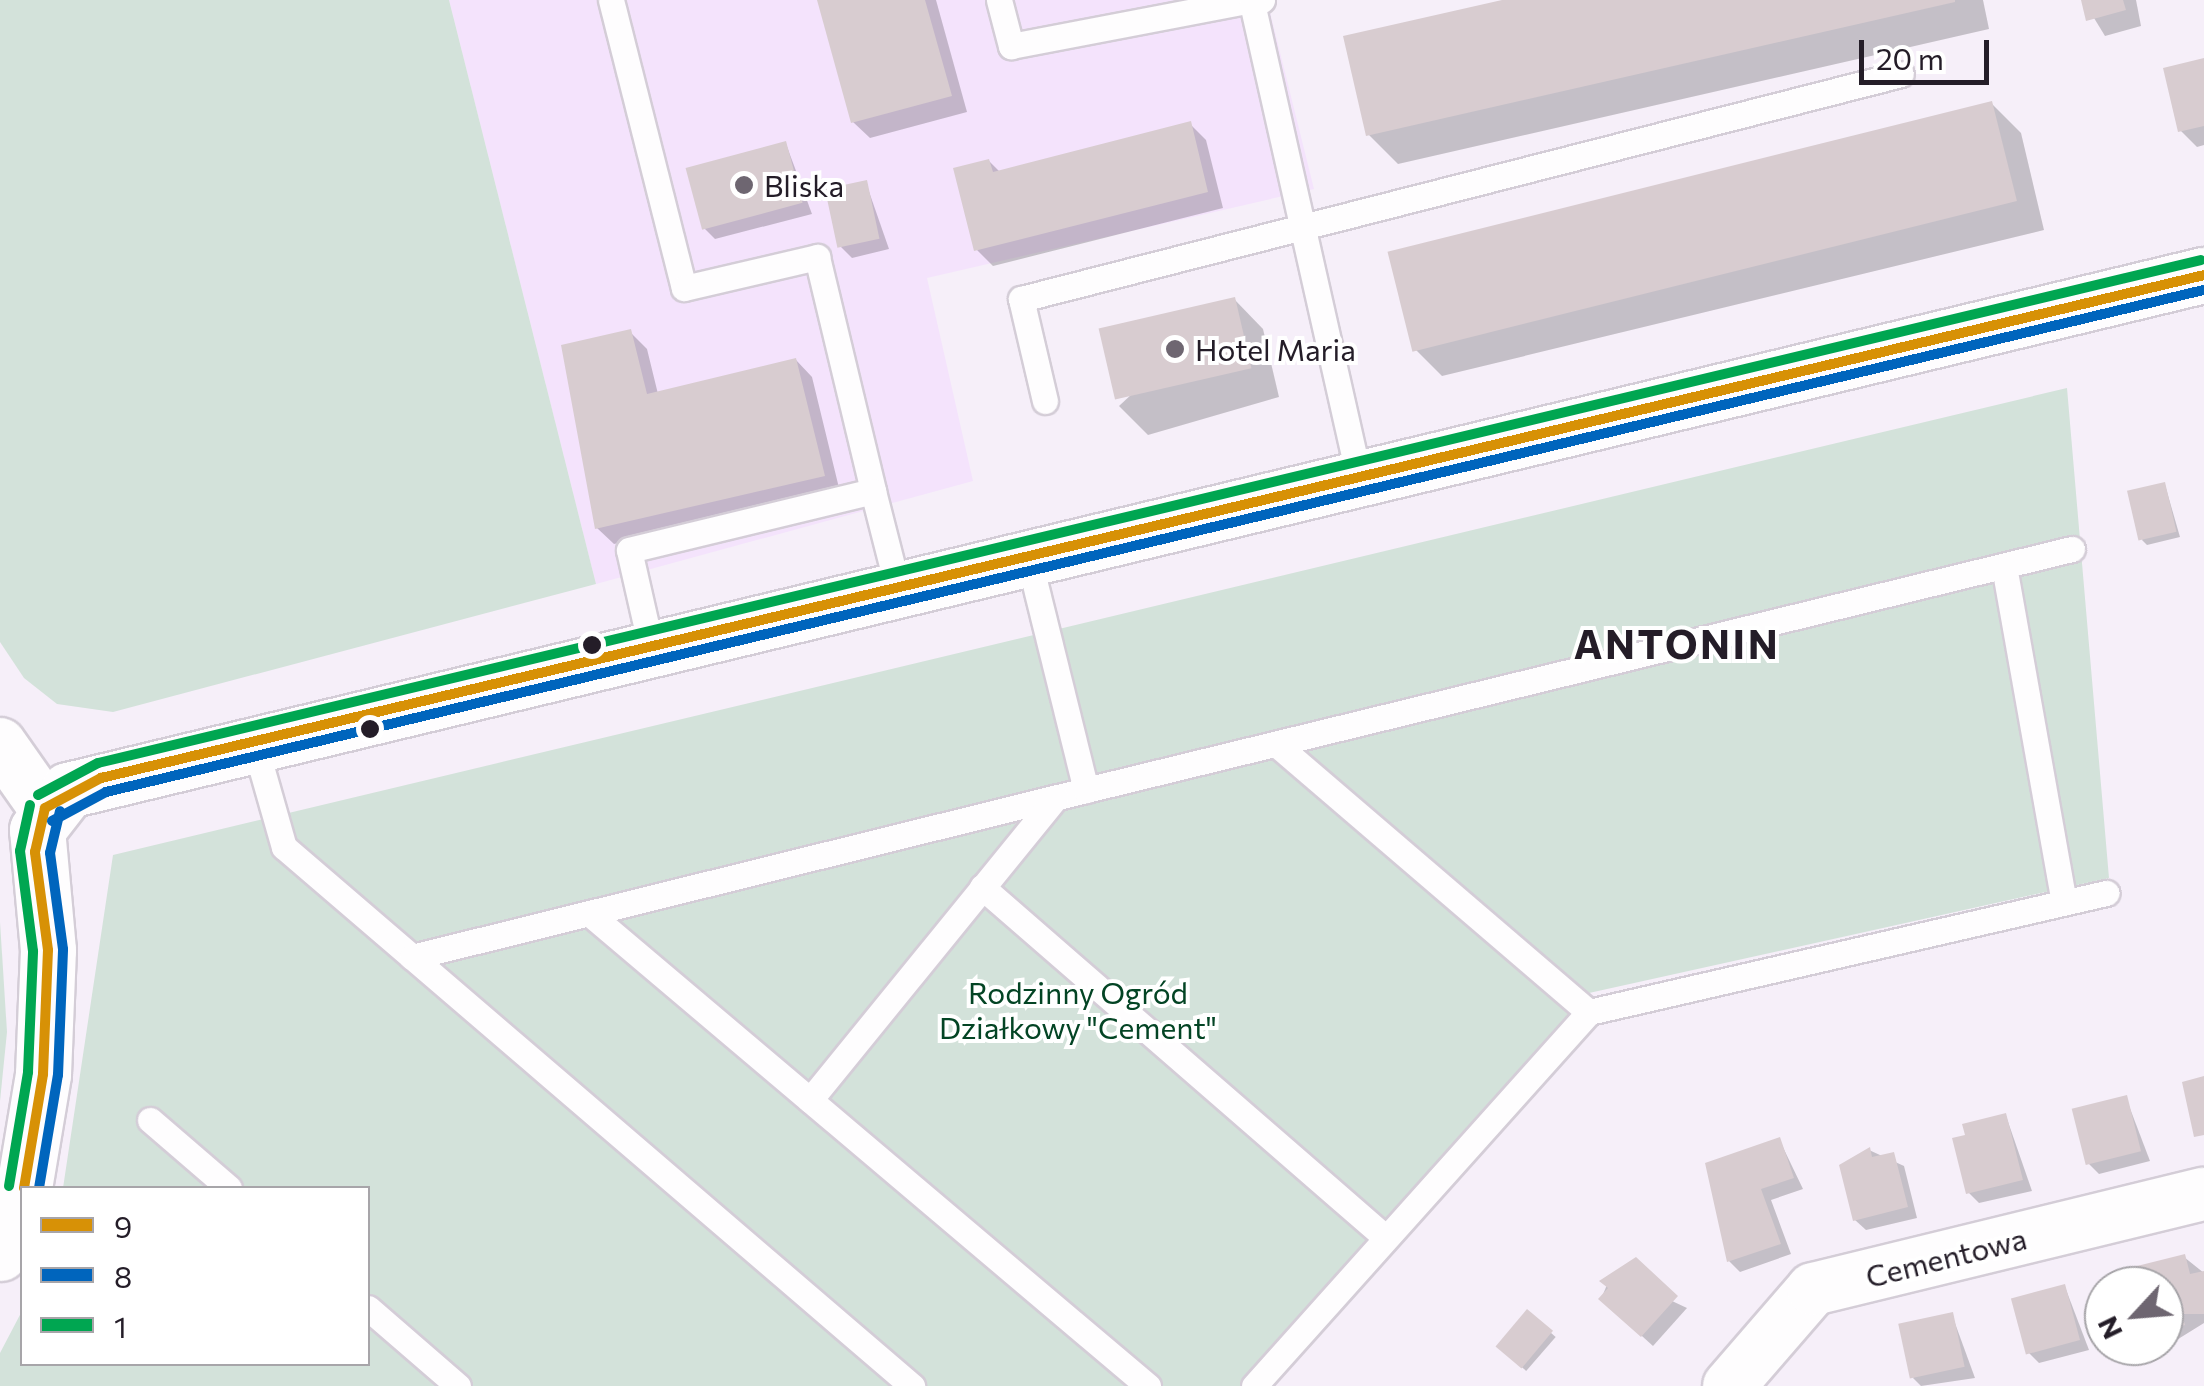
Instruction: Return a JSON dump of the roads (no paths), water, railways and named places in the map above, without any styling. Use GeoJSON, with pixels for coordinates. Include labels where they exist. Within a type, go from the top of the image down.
{"type":"FeatureCollection","features":[{"type":"Feature","properties":{"kind":"main road"},"geometry":{"type":"LineString","coordinates":[[24,1186],[43,1074],[48,950],[35,852],[45,808],[101,778],[2204,274]]}},
{"type":"Feature","properties":{"kind":"main road"},"geometry":{"type":"LineString","coordinates":[[0,1254],[20,1200]]}},
{"type":"Feature","properties":{"kind":"street"},"geometry":{"type":"LineString","coordinates":[[0,744],[45,808]]}},
{"type":"Feature","properties":{"kind":"street","name":"Cementowa"},"geometry":{"type":"LineString","coordinates":[[1729,1386],[1814,1290],[2204,1194]]}},
{"type":"Feature","properties":{"kind":"lane"},"geometry":{"type":"LineString","coordinates":[[611,0],[684,288],[817,257],[898,589]]}},
{"type":"Feature","properties":{"kind":"lane"},"geometry":{"type":"LineString","coordinates":[[999,0],[1011,46],[1255,1],[1359,477]]}},
{"type":"Feature","properties":{"kind":"lane"},"geometry":{"type":"LineString","coordinates":[[1046,402],[1021,298],[1901,74]]}},
{"type":"Feature","properties":{"kind":"lane"},"geometry":{"type":"LineString","coordinates":[[651,647],[628,550],[874,491]]}},
{"type":"Feature","properties":{"kind":"lane"},"geometry":{"type":"LineString","coordinates":[[412,957],[2072,549]]}},
{"type":"Feature","properties":{"kind":"lane"},"geometry":{"type":"LineString","coordinates":[[1028,556],[1086,790]]}},
{"type":"Feature","properties":{"kind":"lane"},"geometry":{"type":"LineString","coordinates":[[2004,566],[2064,902]]}},
{"type":"Feature","properties":{"kind":"lane"},"geometry":{"type":"LineString","coordinates":[[254,742],[284,847],[912,1386]]}},
{"type":"Feature","properties":{"kind":"lane"},"geometry":{"type":"LineString","coordinates":[[1276,744],[1589,1012]]}},
{"type":"Feature","properties":{"kind":"lane"},"geometry":{"type":"LineString","coordinates":[[810,1100],[1055,798]]}},
{"type":"Feature","properties":{"kind":"lane"},"geometry":{"type":"LineString","coordinates":[[982,887],[1386,1238]]}},
{"type":"Feature","properties":{"kind":"lane"},"geometry":{"type":"LineString","coordinates":[[1254,1386],[1589,1012],[2106,893]]}},
{"type":"Feature","properties":{"kind":"lane"},"geometry":{"type":"LineString","coordinates":[[590,914],[1148,1386]]}},
{"type":"Feature","properties":{"kind":"lane"},"geometry":{"type":"LineString","coordinates":[[150,1120],[219,1184]]}},
{"type":"Feature","properties":{"kind":"lane"},"geometry":{"type":"LineString","coordinates":[[370,1310],[458,1386]]}},
{"type":"Feature","properties":{"kind":"place","name":"Bliska"},"geometry":{"type":"Point","coordinates":[744,185]}},
{"type":"Feature","properties":{"kind":"place","name":"Hotel Maria"},"geometry":{"type":"Point","coordinates":[1175,349]}},
{"type":"Feature","properties":{"kind":"district","name":"ANTONIN"},"geometry":{"type":"Point","coordinates":[1677,643]}},
{"type":"Feature","properties":{"kind":"park label","name":"Rodzinny Ogród Działkowy \"Cement\""},"geometry":{"type":"Point","coordinates":[1078,1009]}}]}
